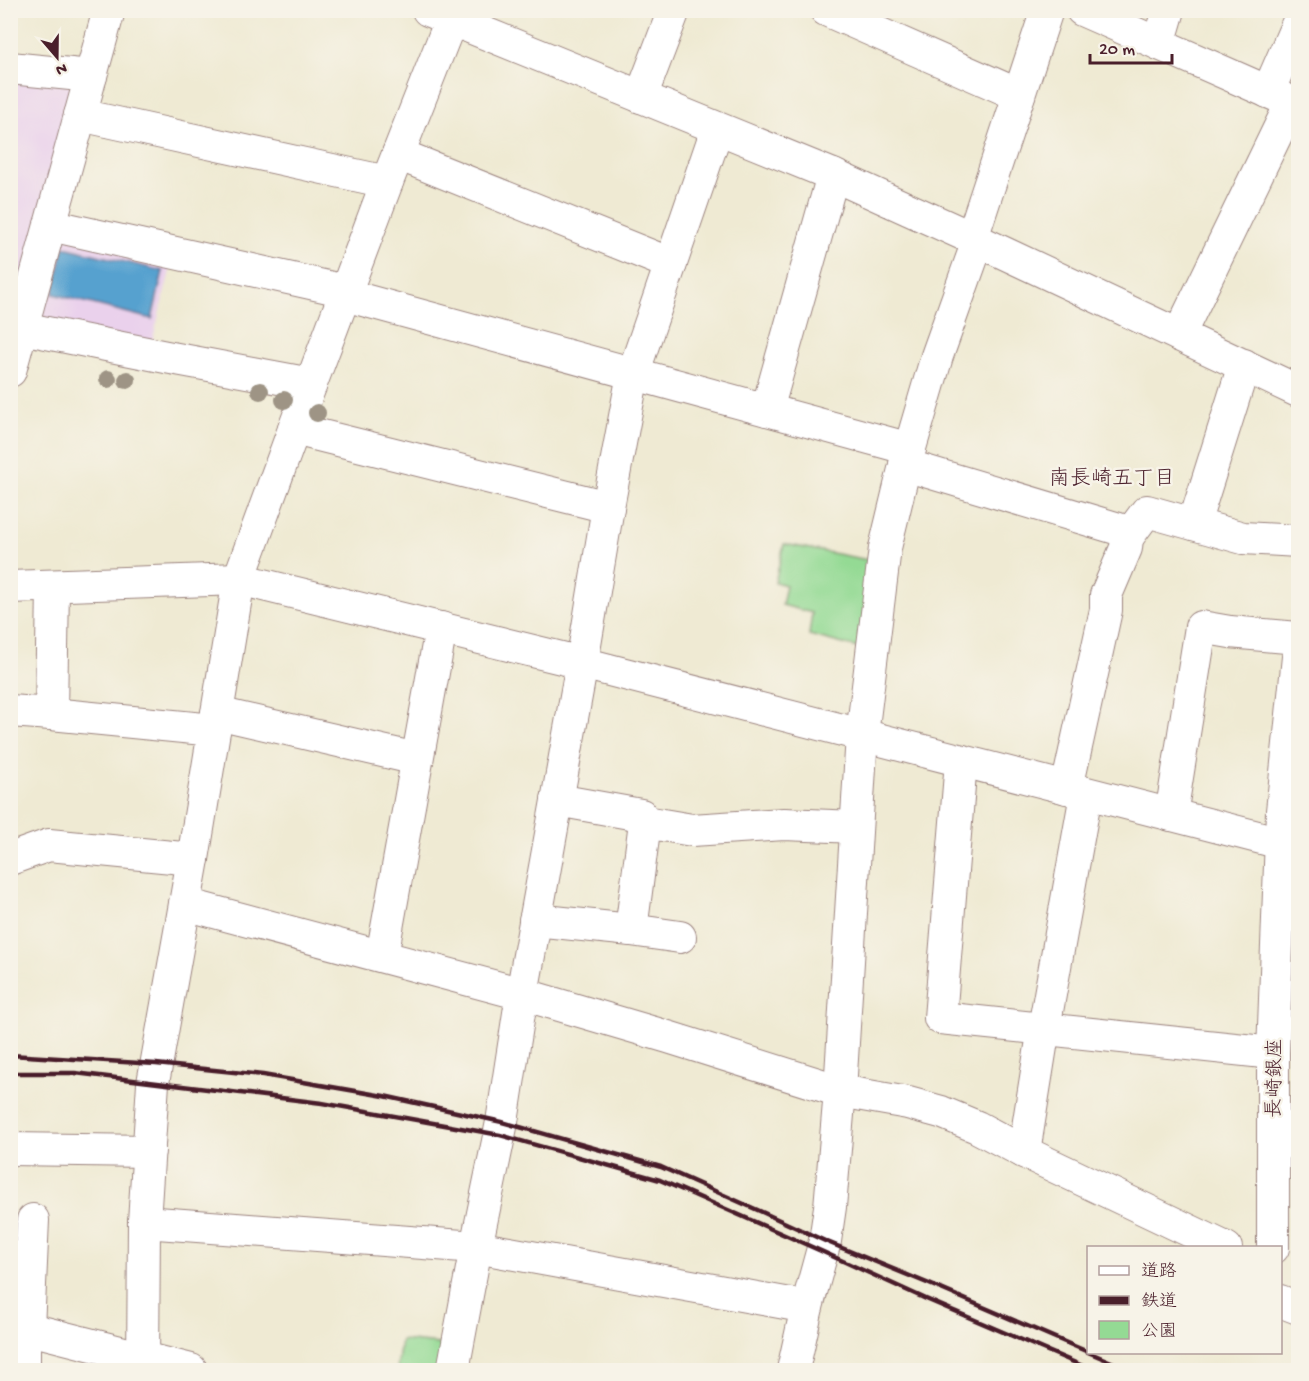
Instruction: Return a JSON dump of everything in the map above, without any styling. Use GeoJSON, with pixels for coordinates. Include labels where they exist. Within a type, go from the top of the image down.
{"type":"FeatureCollection","features":[{"type":"Feature","properties":{"kind":"street"},"geometry":{"type":"LineString","coordinates":[[10,371],[109,10]]}},
{"type":"Feature","properties":{"kind":"street"},"geometry":{"type":"LineString","coordinates":[[641,97],[674,10]]}},
{"type":"Feature","properties":{"kind":"street"},"geometry":{"type":"LineString","coordinates":[[826,10],[1019,95]]}},
{"type":"Feature","properties":{"kind":"street"},"geometry":{"type":"LineString","coordinates":[[793,1371],[825,1241],[830,1207],[840,1091],[862,735],[885,548],[907,457],[937,356],[1047,10]]}},
{"type":"Feature","properties":{"kind":"street"},"geometry":{"type":"LineString","coordinates":[[1082,10],[1286,99]]}},
{"type":"Feature","properties":{"kind":"street"},"geometry":{"type":"LineString","coordinates":[[1158,44],[1169,10]]}},
{"type":"Feature","properties":{"kind":"street"},"geometry":{"type":"LineString","coordinates":[[143,1365],[144,1222],[153,1083],[239,579],[392,168],[440,15],[833,175],[1299,391]]}},
{"type":"Feature","properties":{"kind":"street"},"geometry":{"type":"LineString","coordinates":[[1179,335],[1286,99],[1299,23]]}},
{"type":"Feature","properties":{"kind":"street"},"geometry":{"type":"LineString","coordinates":[[10,68],[91,76]]}},
{"type":"Feature","properties":{"kind":"street"},"geometry":{"type":"LineString","coordinates":[[80,115],[392,168],[670,264]]}},
{"type":"Feature","properties":{"kind":"street"},"geometry":{"type":"LineString","coordinates":[[453,1371],[502,1122],[522,994],[633,374],[717,129]]}},
{"type":"Feature","properties":{"kind":"street"},"geometry":{"type":"LineString","coordinates":[[767,410],[833,175]]}},
{"type":"Feature","properties":{"kind":"street"},"geometry":{"type":"LineString","coordinates":[[50,225],[345,293],[767,410],[1119,529],[1127,538]]}},
{"type":"Feature","properties":{"kind":"street"},"geometry":{"type":"LineString","coordinates":[[22,328],[311,384]]}},
{"type":"Feature","properties":{"kind":"street"},"geometry":{"type":"LineString","coordinates":[[1194,524],[1244,365]]}},
{"type":"Feature","properties":{"kind":"street"},"geometry":{"type":"LineString","coordinates":[[294,429],[608,507]]}},
{"type":"Feature","properties":{"kind":"street"},"geometry":{"type":"LineString","coordinates":[[1024,1152],[1044,1028],[1076,791],[1106,610],[1106,595],[1126,548],[1127,538],[1147,511],[1243,538],[1299,541]]}},
{"type":"Feature","properties":{"kind":"street"},"geometry":{"type":"LineString","coordinates":[[10,586],[239,579],[582,663],[1290,847]]}},
{"type":"Feature","properties":{"kind":"street"},"geometry":{"type":"LineString","coordinates":[[51,714],[53,586]]}},
{"type":"Feature","properties":{"kind":"street"},"geometry":{"type":"LineString","coordinates":[[1171,815],[1201,627],[1299,638]]}},
{"type":"Feature","properties":{"kind":"street"},"geometry":{"type":"LineString","coordinates":[[382,956],[441,628]]}},
{"type":"Feature","properties":{"kind":"street","name":"長崎銀座"},"geometry":{"type":"LineString","coordinates":[[1273,1246],[1285,1115],[1273,1053],[1290,847],[1282,811],[1299,657]]}},
{"type":"Feature","properties":{"kind":"street"},"geometry":{"type":"LineString","coordinates":[[10,711],[216,722],[417,759]]}},
{"type":"Feature","properties":{"kind":"street"},"geometry":{"type":"LineString","coordinates":[[961,761],[940,1018],[1273,1053]]}},
{"type":"Feature","properties":{"kind":"street"},"geometry":{"type":"LineString","coordinates":[[557,800],[641,816],[645,822],[631,930]]}},
{"type":"Feature","properties":{"kind":"street"},"geometry":{"type":"LineString","coordinates":[[645,822],[692,830],[784,824],[856,827]]}},
{"type":"Feature","properties":{"kind":"street"},"geometry":{"type":"LineString","coordinates":[[10,859],[49,845],[193,859]]}},
{"type":"Feature","properties":{"kind":"street"},"geometry":{"type":"LineString","coordinates":[[185,903],[522,994],[840,1091],[908,1103],[941,1112],[977,1127],[1024,1152],[1222,1246]]}},
{"type":"Feature","properties":{"kind":"street"},"geometry":{"type":"LineString","coordinates":[[535,920],[631,930],[680,938]]}},
{"type":"Feature","properties":{"kind":"street"},"geometry":{"type":"LineString","coordinates":[[10,1149],[149,1151]]}},
{"type":"Feature","properties":{"kind":"street"},"geometry":{"type":"LineString","coordinates":[[24,1371],[21,1326],[33,1220]]}},
{"type":"Feature","properties":{"kind":"street"},"geometry":{"type":"LineString","coordinates":[[144,1222],[476,1247],[807,1307]]}},
{"type":"Feature","properties":{"kind":"street"},"geometry":{"type":"LineString","coordinates":[[1282,1301],[1299,1308]]}},
{"type":"Feature","properties":{"kind":"street"},"geometry":{"type":"LineString","coordinates":[[21,1326],[143,1365],[191,1371]]}},
{"type":"Feature","properties":{"kind":"shaded area"},"geometry":{"type":"Polygon","coordinates":[[[11,79],[76,86],[11,331],[11,79]]]}},
{"type":"Feature","properties":{"kind":"shaded area"},"geometry":{"type":"Polygon","coordinates":[[[56,235],[172,263],[151,346],[44,325],[38,311],[56,235]]]}},
{"type":"Feature","properties":{"kind":"green space"},"geometry":{"type":"Polygon","coordinates":[[[784,544],[874,561],[862,649],[809,635],[812,613],[782,605],[786,585],[775,582],[784,544]]]}},
{"type":"Feature","properties":{"kind":"green space"},"geometry":{"type":"Polygon","coordinates":[[[401,1340],[448,1345],[444,1370],[397,1370],[401,1340]]]}},
{"type":"Feature","properties":{"kind":"water"},"geometry":{"type":"Polygon","coordinates":[[[64,247],[163,271],[152,319],[53,294],[64,247]]]}},
{"type":"Feature","properties":{"kind":"railway"},"geometry":{"type":"LineString","coordinates":[[10,1055],[156,1064],[263,1075],[384,1096],[502,1122],[661,1167],[825,1241],[1087,1352]]}},
{"type":"Feature","properties":{"kind":"railway"},"geometry":{"type":"LineString","coordinates":[[10,1073],[75,1073],[322,1103],[500,1135],[660,1180],[926,1299],[1092,1370]]}},
{"type":"Feature","properties":{"kind":"railway"},"geometry":{"type":"LineString","coordinates":[[1093,1354],[1130,1370]]}},
{"type":"Feature","properties":{"kind":"district","name":"南長崎五丁目"},"geometry":{"type":"Point","coordinates":[1112,477]}}]}
